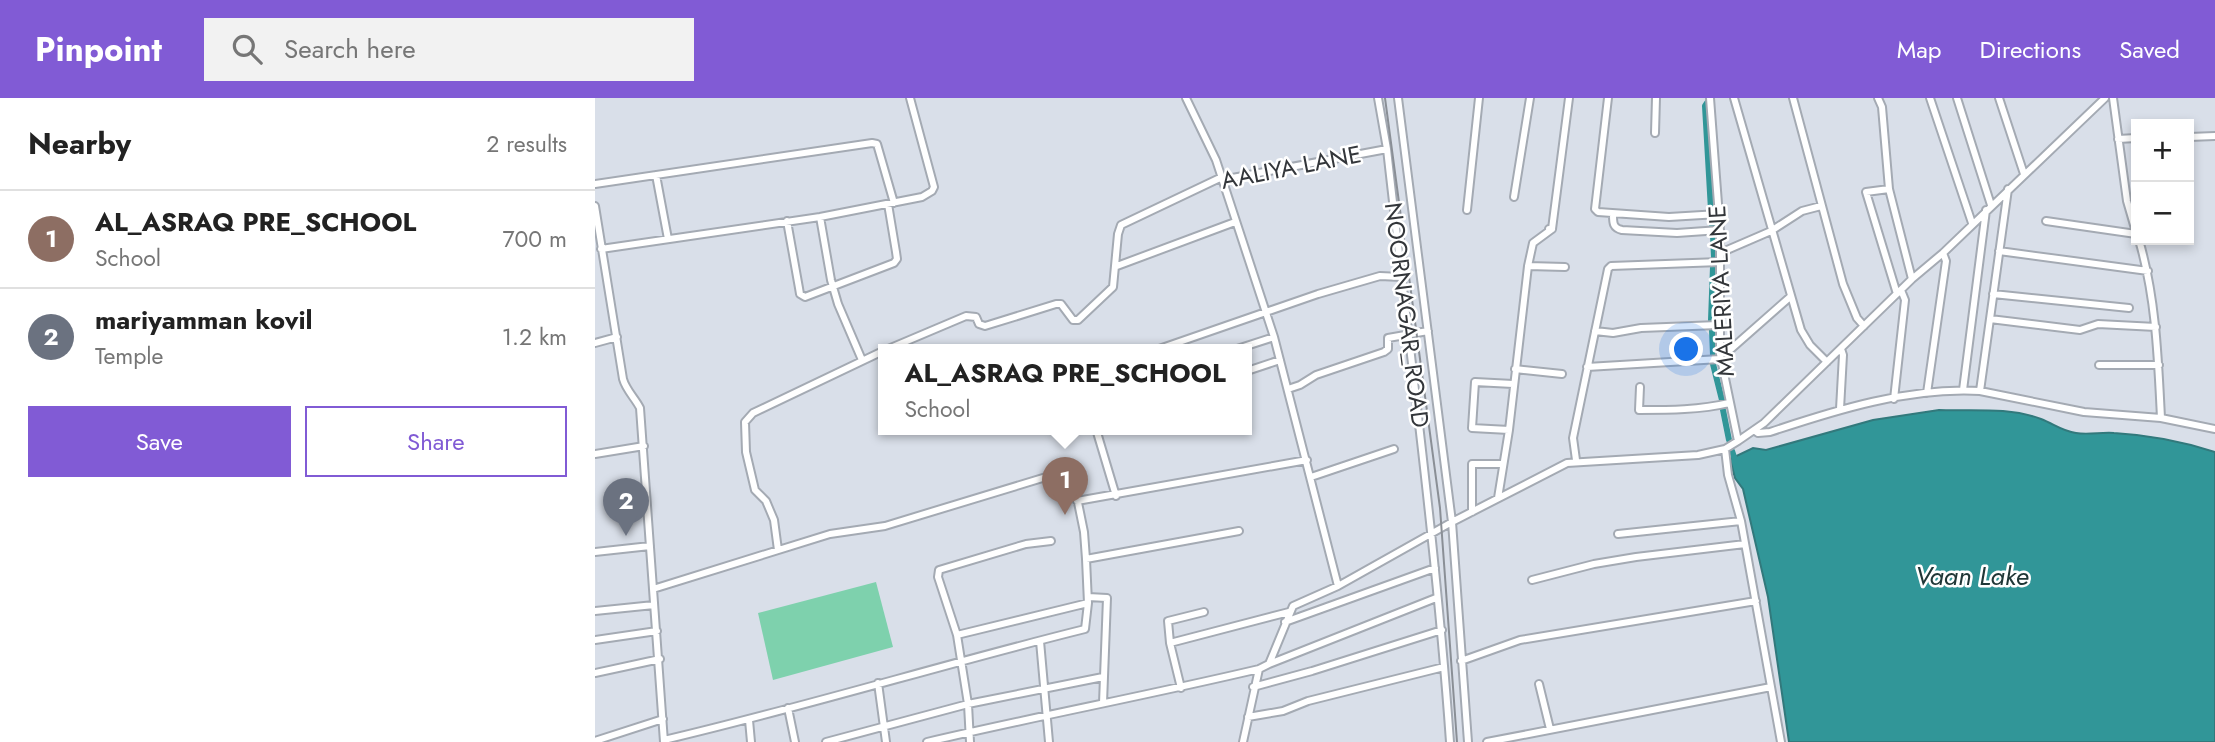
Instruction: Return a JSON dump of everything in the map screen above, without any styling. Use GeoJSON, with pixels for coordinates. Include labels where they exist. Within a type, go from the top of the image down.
{"type":"FeatureCollection","features":[{"type":"Feature","properties":{"kind":"street"},"geometry":{"type":"LineString","coordinates":[[601,249],[820,217],[922,197],[934,187],[910,98]]}},
{"type":"Feature","properties":{"kind":"street"},"geometry":{"type":"LineString","coordinates":[[1186,98],[1222,177],[1274,337],[1338,586]]}},
{"type":"Feature","properties":{"kind":"street","name":"NOORNAGAR_ROAD"},"geometry":{"type":"LineString","coordinates":[[1378,98],[1387,149],[1433,533],[1436,598],[1442,629],[1450,742]]}},
{"type":"Feature","properties":{"kind":"street"},"geometry":{"type":"LineString","coordinates":[[1398,98],[1452,522],[1468,742]]}},
{"type":"Feature","properties":{"kind":"street"},"geometry":{"type":"LineString","coordinates":[[1467,210],[1479,98]]}},
{"type":"Feature","properties":{"kind":"street"},"geometry":{"type":"LineString","coordinates":[[1514,197],[1529,98]]}},
{"type":"Feature","properties":{"kind":"street"},"geometry":{"type":"LineString","coordinates":[[1498,498],[1509,430],[1528,266],[1533,243],[1551,229],[1569,98]]}},
{"type":"Feature","properties":{"kind":"street"},"geometry":{"type":"LineString","coordinates":[[1608,98],[1595,209],[1613,215],[1669,217],[1719,214]]}},
{"type":"Feature","properties":{"kind":"street"},"geometry":{"type":"LineString","coordinates":[[1655,133],[1656,98]]}},
{"type":"Feature","properties":{"kind":"street","name":"MALERIYA LANE"},"geometry":{"type":"LineString","coordinates":[[1710,98],[1720,230],[1720,357],[1738,441]]}},
{"type":"Feature","properties":{"kind":"street"},"geometry":{"type":"LineString","coordinates":[[1734,98],[1801,330],[1810,345],[1827,362]]}},
{"type":"Feature","properties":{"kind":"street"},"geometry":{"type":"LineString","coordinates":[[1793,98],[1848,300],[1864,326]]}},
{"type":"Feature","properties":{"kind":"street"},"geometry":{"type":"LineString","coordinates":[[1878,98],[1882,107],[1889,189],[1912,279]]}},
{"type":"Feature","properties":{"kind":"street"},"geometry":{"type":"LineString","coordinates":[[1930,98],[1972,223]]}},
{"type":"Feature","properties":{"kind":"street"},"geometry":{"type":"LineString","coordinates":[[1957,98],[1989,207],[1962,390]]}},
{"type":"Feature","properties":{"kind":"street"},"geometry":{"type":"LineString","coordinates":[[1999,98],[2024,174]]}},
{"type":"Feature","properties":{"kind":"street"},"geometry":{"type":"LineString","coordinates":[[1269,664],[1289,612],[1300,602],[1338,586],[1452,522],[1567,463],[1576,460],[1698,455],[1725,449],[1738,441],[1754,430],[1841,349],[2105,98]]}},
{"type":"Feature","properties":{"kind":"street"},"geometry":{"type":"LineString","coordinates":[[2113,98],[2131,215]]}},
{"type":"Feature","properties":{"kind":"street"},"geometry":{"type":"LineString","coordinates":[[2194,137],[2215,136]]}},
{"type":"Feature","properties":{"kind":"street"},"geometry":{"type":"LineString","coordinates":[[2118,139],[2131,138]]}},
{"type":"Feature","properties":{"kind":"street"},"geometry":{"type":"LineString","coordinates":[[595,184],[877,144],[891,203],[897,259],[894,263],[805,298],[800,294],[787,222]]}},
{"type":"Feature","properties":{"kind":"street","name":"AALIYA LANE"},"geometry":{"type":"LineString","coordinates":[[1117,266],[1118,234],[1121,225],[1222,177],[1227,179],[1387,149]]}},
{"type":"Feature","properties":{"kind":"street"},"geometry":{"type":"LineString","coordinates":[[656,175],[668,239]]}},
{"type":"Feature","properties":{"kind":"street"},"geometry":{"type":"LineString","coordinates":[[1889,189],[1866,192],[1899,292],[1905,300],[1894,398]]}},
{"type":"Feature","properties":{"kind":"street"},"geometry":{"type":"LineString","coordinates":[[1980,391],[2008,189]]}},
{"type":"Feature","properties":{"kind":"street"},"geometry":{"type":"LineString","coordinates":[[595,206],[625,387],[640,408],[654,605],[660,659],[664,741],[1086,629],[1088,600],[1084,532],[1072,473],[1069,470],[885,526],[830,534],[653,589]]}},
{"type":"Feature","properties":{"kind":"street"},"geometry":{"type":"LineString","coordinates":[[1720,253],[1771,231],[1802,211],[1821,206]]}},
{"type":"Feature","properties":{"kind":"street"},"geometry":{"type":"LineString","coordinates":[[1613,215],[1613,224],[1616,229],[1622,230],[1666,233],[1720,230]]}},
{"type":"Feature","properties":{"kind":"street"},"geometry":{"type":"LineString","coordinates":[[820,217],[833,287],[862,360]]}},
{"type":"Feature","properties":{"kind":"street"},"geometry":{"type":"LineString","coordinates":[[2046,221],[2131,232]]}},
{"type":"Feature","properties":{"kind":"street"},"geometry":{"type":"LineString","coordinates":[[900,344],[966,316],[975,317],[979,324],[985,326],[1061,304],[1073,320],[1078,320],[1113,287],[1117,266],[1235,222]]}},
{"type":"Feature","properties":{"kind":"street"},"geometry":{"type":"LineString","coordinates":[[2140,245],[2148,271],[2156,327],[2161,418]]}},
{"type":"Feature","properties":{"kind":"street"},"geometry":{"type":"LineString","coordinates":[[1999,251],[2148,271]]}},
{"type":"Feature","properties":{"kind":"street"},"geometry":{"type":"LineString","coordinates":[[1927,393],[1946,261],[1943,253]]}},
{"type":"Feature","properties":{"kind":"street"},"geometry":{"type":"LineString","coordinates":[[1576,460],[1573,438],[1611,266],[1720,262]]}},
{"type":"Feature","properties":{"kind":"street"},"geometry":{"type":"LineString","coordinates":[[595,268],[604,266]]}},
{"type":"Feature","properties":{"kind":"street"},"geometry":{"type":"LineString","coordinates":[[1528,266],[1565,267]]}},
{"type":"Feature","properties":{"kind":"street"},"geometry":{"type":"LineString","coordinates":[[1174,344],[1318,294],[1380,276],[1401,277]]}},
{"type":"Feature","properties":{"kind":"street"},"geometry":{"type":"LineString","coordinates":[[1993,294],[2129,308]]}},
{"type":"Feature","properties":{"kind":"street"},"geometry":{"type":"LineString","coordinates":[[1587,367],[1720,357],[1790,298]]}},
{"type":"Feature","properties":{"kind":"street"},"geometry":{"type":"LineString","coordinates":[[1990,319],[2080,330],[2098,324],[2156,327]]}},
{"type":"Feature","properties":{"kind":"street"},"geometry":{"type":"LineString","coordinates":[[1595,331],[1613,333],[1641,328],[1718,325]]}},
{"type":"Feature","properties":{"kind":"street"},"geometry":{"type":"LineString","coordinates":[[1288,389],[1316,375],[1384,352],[1388,349],[1388,338],[1428,331]]}},
{"type":"Feature","properties":{"kind":"street"},"geometry":{"type":"LineString","coordinates":[[595,343],[617,337]]}},
{"type":"Feature","properties":{"kind":"street"},"geometry":{"type":"LineString","coordinates":[[1252,344],[1274,337]]}},
{"type":"Feature","properties":{"kind":"street"},"geometry":{"type":"LineString","coordinates":[[1839,409],[1843,355],[1841,349]]}},
{"type":"Feature","properties":{"kind":"street"},"geometry":{"type":"LineString","coordinates":[[778,550],[774,520],[766,501],[755,490],[746,452],[745,422],[753,414],[878,353]]}},
{"type":"Feature","properties":{"kind":"street"},"geometry":{"type":"LineString","coordinates":[[1252,369],[1280,360]]}},
{"type":"Feature","properties":{"kind":"street"},"geometry":{"type":"LineString","coordinates":[[2099,365],[2159,365]]}},
{"type":"Feature","properties":{"kind":"street"},"geometry":{"type":"LineString","coordinates":[[1515,369],[1562,374]]}},
{"type":"Feature","properties":{"kind":"street"},"geometry":{"type":"LineString","coordinates":[[1509,430],[1472,428],[1475,382],[1513,384]]}},
{"type":"Feature","properties":{"kind":"street"},"geometry":{"type":"LineString","coordinates":[[1640,387],[1639,410],[1678,410],[1729,403]]}},
{"type":"Feature","properties":{"kind":"street"},"geometry":{"type":"LineString","coordinates":[[1754,430],[1758,433],[1770,432],[1839,409],[1894,398],[1962,390],[1980,391],[2084,412],[2161,418],[2215,429]]}},
{"type":"Feature","properties":{"kind":"street"},"geometry":{"type":"LineString","coordinates":[[1098,435],[1116,496]]}},
{"type":"Feature","properties":{"kind":"street"},"geometry":{"type":"LineString","coordinates":[[595,454],[644,446]]}},
{"type":"Feature","properties":{"kind":"street"},"geometry":{"type":"LineString","coordinates":[[1311,477],[1394,449]]}},
{"type":"Feature","properties":{"kind":"street"},"geometry":{"type":"LineString","coordinates":[[1725,449],[1728,475],[1741,521],[1781,742]]}},
{"type":"Feature","properties":{"kind":"street"},"geometry":{"type":"LineString","coordinates":[[1077,501],[1307,460]]}},
{"type":"Feature","properties":{"kind":"street"},"geometry":{"type":"LineString","coordinates":[[1472,512],[1472,464],[1503,464]]}},
{"type":"Feature","properties":{"kind":"street"},"geometry":{"type":"LineString","coordinates":[[1618,534],[1741,521]]}},
{"type":"Feature","properties":{"kind":"street"},"geometry":{"type":"LineString","coordinates":[[1086,559],[1239,531]]}},
{"type":"Feature","properties":{"kind":"street"},"geometry":{"type":"LineString","coordinates":[[970,742],[968,704],[957,635],[939,570],[1026,544],[1051,541]]}},
{"type":"Feature","properties":{"kind":"street"},"geometry":{"type":"LineString","coordinates":[[1532,580],[1594,564],[1745,544]]}},
{"type":"Feature","properties":{"kind":"street"},"geometry":{"type":"LineString","coordinates":[[595,552],[650,546]]}},
{"type":"Feature","properties":{"kind":"street"},"geometry":{"type":"LineString","coordinates":[[1285,622],[1435,568]]}},
{"type":"Feature","properties":{"kind":"street"},"geometry":{"type":"LineString","coordinates":[[957,635],[1104,596],[1107,598],[1103,703]]}},
{"type":"Feature","properties":{"kind":"street"},"geometry":{"type":"LineString","coordinates":[[927,742],[1259,669],[1436,598]]}},
{"type":"Feature","properties":{"kind":"street"},"geometry":{"type":"LineString","coordinates":[[1461,661],[1520,640],[1756,601]]}},
{"type":"Feature","properties":{"kind":"street"},"geometry":{"type":"LineString","coordinates":[[595,611],[654,605]]}},
{"type":"Feature","properties":{"kind":"street"},"geometry":{"type":"LineString","coordinates":[[1181,688],[1170,643],[1168,621],[1204,612]]}},
{"type":"Feature","properties":{"kind":"street"},"geometry":{"type":"LineString","coordinates":[[1170,643],[1289,612]]}},
{"type":"Feature","properties":{"kind":"street"},"geometry":{"type":"LineString","coordinates":[[1254,687],[1442,629]]}},
{"type":"Feature","properties":{"kind":"street"},"geometry":{"type":"LineString","coordinates":[[595,640],[657,632]]}},
{"type":"Feature","properties":{"kind":"street"},"geometry":{"type":"LineString","coordinates":[[1040,641],[1049,742]]}},
{"type":"Feature","properties":{"kind":"street"},"geometry":{"type":"LineString","coordinates":[[595,673],[660,659]]}},
{"type":"Feature","properties":{"kind":"street"},"geometry":{"type":"LineString","coordinates":[[1248,717],[1283,711],[1308,701],[1444,667]]}},
{"type":"Feature","properties":{"kind":"street"},"geometry":{"type":"LineString","coordinates":[[1243,742],[1259,669]]}},
{"type":"Feature","properties":{"kind":"street"},"geometry":{"type":"LineString","coordinates":[[826,742],[968,704],[1103,677]]}},
{"type":"Feature","properties":{"kind":"street"},"geometry":{"type":"LineString","coordinates":[[878,683],[886,742]]}},
{"type":"Feature","properties":{"kind":"street"},"geometry":{"type":"LineString","coordinates":[[1539,684],[1550,729]]}},
{"type":"Feature","properties":{"kind":"street"},"geometry":{"type":"LineString","coordinates":[[1487,742],[1771,687]]}},
{"type":"Feature","properties":{"kind":"street"},"geometry":{"type":"LineString","coordinates":[[788,708],[795,742]]}},
{"type":"Feature","properties":{"kind":"street"},"geometry":{"type":"LineString","coordinates":[[598,741],[663,719]]}},
{"type":"Feature","properties":{"kind":"street"},"geometry":{"type":"LineString","coordinates":[[749,720],[751,742]]}},
{"type":"Feature","properties":{"kind":"green space"},"geometry":{"type":"Polygon","coordinates":[[[876,582],[893,647],[773,680],[758,613],[876,582]]]}},
{"type":"Feature","properties":{"kind":"water","name":"Vaan Lake"},"geometry":{"type":"Polygon","coordinates":[[[1939,410],[2016,413],[2041,419],[2071,432],[2153,437],[2215,452],[2215,742],[1789,742],[1768,597],[1743,489],[1735,478],[1730,459],[1753,448],[1766,450],[1873,420],[1939,410]]]}},
{"type":"Feature","properties":{"kind":"waterway"},"geometry":{"type":"LineString","coordinates":[[1707,103],[1705,106],[1711,210]]}},
{"type":"Feature","properties":{"kind":"waterway"},"geometry":{"type":"LineString","coordinates":[[1711,219],[1712,225]]}},
{"type":"Feature","properties":{"kind":"waterway"},"geometry":{"type":"LineString","coordinates":[[1713,235],[1714,257]]}},
{"type":"Feature","properties":{"kind":"waterway"},"geometry":{"type":"LineString","coordinates":[[1711,320],[1713,267]]}},
{"type":"Feature","properties":{"kind":"waterway"},"geometry":{"type":"LineString","coordinates":[[1712,330],[1713,355]]}},
{"type":"Feature","properties":{"kind":"waterway"},"geometry":{"type":"LineString","coordinates":[[1713,364],[1722,400]]}},
{"type":"Feature","properties":{"kind":"waterway"},"geometry":{"type":"LineString","coordinates":[[1723,410],[1729,440]]}},
{"type":"Feature","properties":{"kind":"waterway"},"geometry":{"type":"LineString","coordinates":[[1732,451],[1734,457]]}},
{"type":"Feature","properties":{"kind":"railway"},"geometry":{"type":"LineString","coordinates":[[1385,98],[1440,508],[1457,742]]}},
{"type":"Feature","properties":{"kind":"place","name":"AL_ASRAQ PRE_SCHOOL"},"geometry":{"type":"Point","coordinates":[1065,515]}},
{"type":"Feature","properties":{"kind":"place","name":"mariyamman kovil"},"geometry":{"type":"Point","coordinates":[626,536]}}]}
